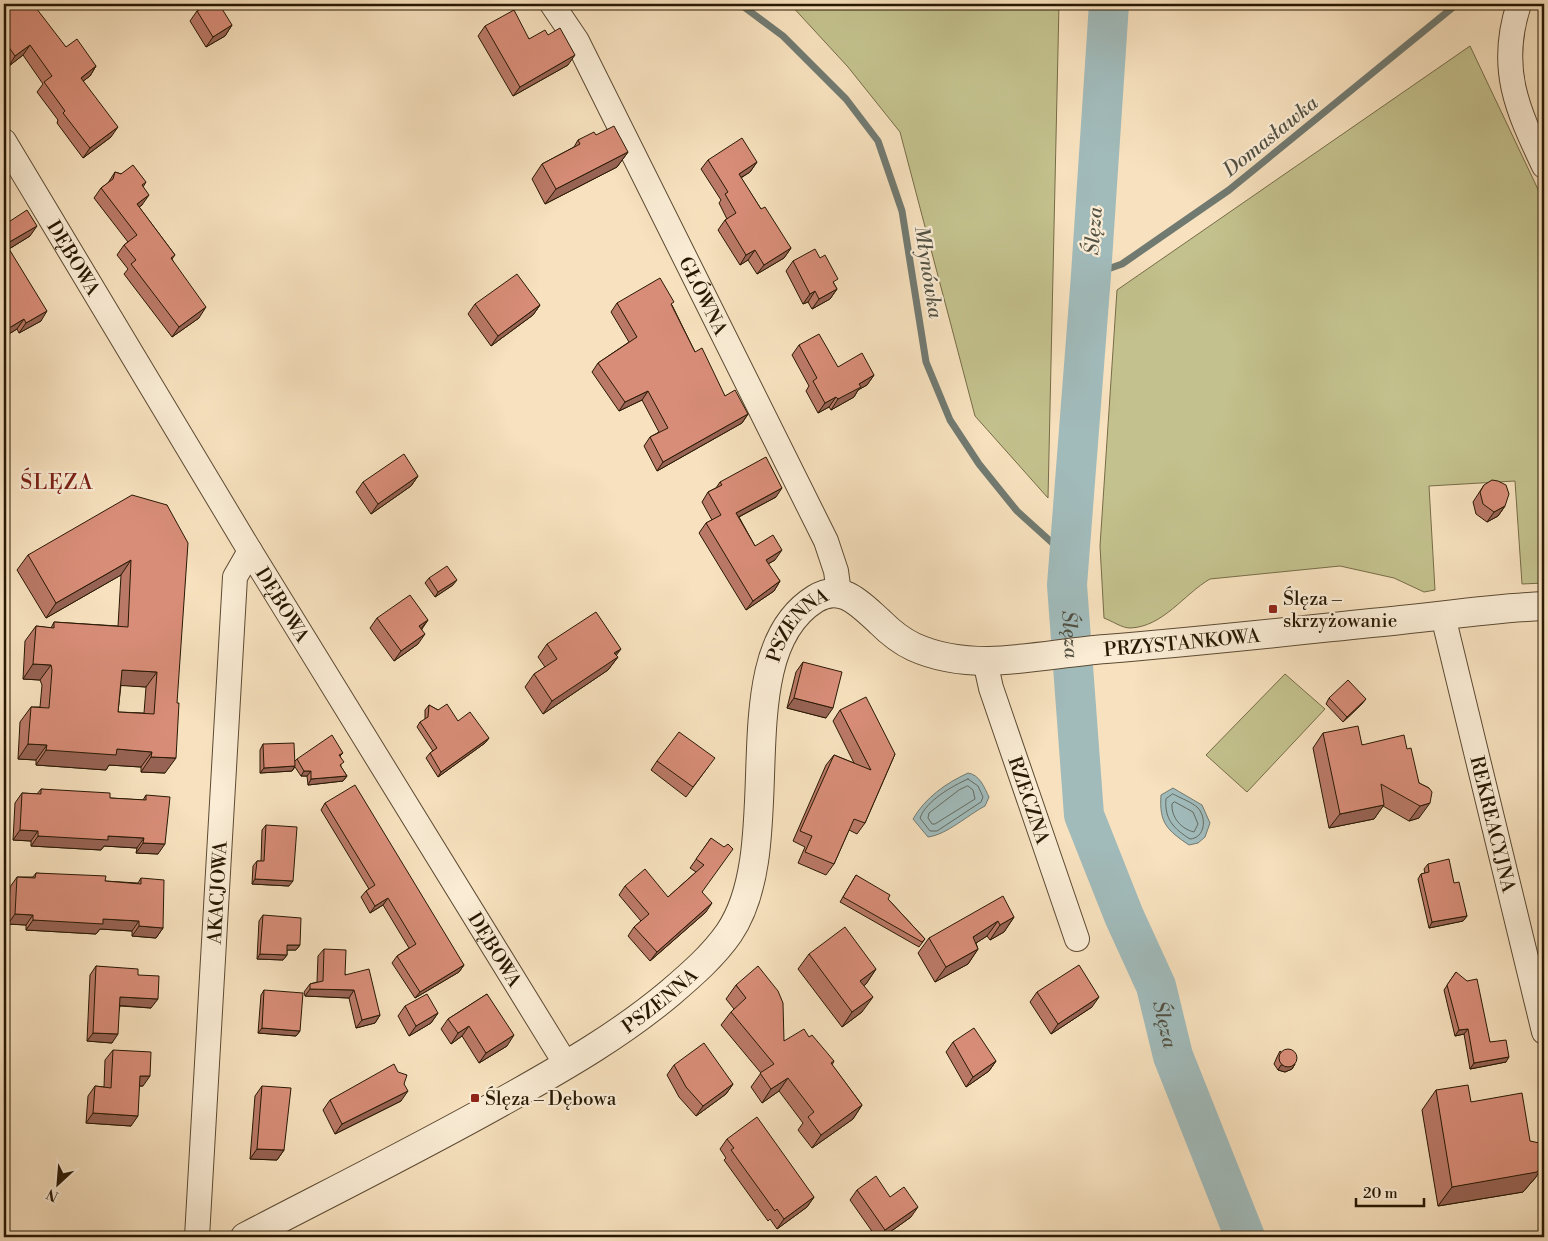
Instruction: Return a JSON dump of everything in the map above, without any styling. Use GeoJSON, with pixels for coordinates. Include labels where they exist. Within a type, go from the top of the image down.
{"type":"FeatureCollection","features":[{"type":"Feature","properties":{"kind":"street","name":"GŁÓWNA"},"geometry":{"type":"LineString","coordinates":[[552,4],[578,41],[826,541],[836,571],[839,593]]}},
{"type":"Feature","properties":{"kind":"street"},"geometry":{"type":"LineString","coordinates":[[1519,4],[1511,36],[1510,75],[1518,111],[1544,166]]}},
{"type":"Feature","properties":{"kind":"street","name":"DĘBOWA"},"geometry":{"type":"LineString","coordinates":[[4,141],[250,551],[567,1066]]}},
{"type":"Feature","properties":{"kind":"street","name":"AKACJOWA"},"geometry":{"type":"LineString","coordinates":[[197,1237],[235,577],[250,551]]}},
{"type":"Feature","properties":{"kind":"street","name":"PSZENNA"},"geometry":{"type":"LineString","coordinates":[[245,1237],[567,1066],[638,1020],[686,979],[726,938],[746,898],[756,855],[761,811],[762,708],[767,679],[778,646],[795,618],[814,599],[831,593],[839,593]]}},
{"type":"Feature","properties":{"kind":"street","name":"PRZYSTANKOWA"},"geometry":{"type":"LineString","coordinates":[[839,593],[857,600],[892,634],[910,645],[944,656],[985,661],[1544,606]]}},
{"type":"Feature","properties":{"kind":"street","name":"REKREACYJNA"},"geometry":{"type":"LineString","coordinates":[[1443,616],[1544,1032]]}},
{"type":"Feature","properties":{"kind":"street","name":"RZECZNA"},"geometry":{"type":"LineString","coordinates":[[985,661],[994,698],[1077,939]]}},
{"type":"Feature","properties":{"kind":"shaded area"},"geometry":{"type":"Polygon","coordinates":[[[790,4],[1059,4],[1048,498],[975,416],[900,132],[848,67],[790,4]]]}},
{"type":"Feature","properties":{"kind":"shaded area"},"geometry":{"type":"Polygon","coordinates":[[[1470,46],[1544,202],[1544,583],[1522,584],[1515,481],[1429,486],[1435,590],[1424,592],[1394,578],[1340,566],[1210,579],[1163,616],[1142,626],[1127,628],[1104,618],[1100,546],[1117,290],[1470,46]]]}},
{"type":"Feature","properties":{"kind":"shaded area"},"geometry":{"type":"Polygon","coordinates":[[[1285,674],[1325,709],[1247,792],[1206,755],[1285,674]]]}},
{"type":"Feature","properties":{"kind":"water"},"geometry":{"type":"Polygon","coordinates":[[[968,773],[976,776],[985,789],[989,797],[985,806],[942,833],[928,837],[913,819],[918,811],[937,792],[952,781],[968,773]]]}},
{"type":"Feature","properties":{"kind":"water"},"geometry":{"type":"Polygon","coordinates":[[[1173,788],[1202,805],[1210,823],[1205,837],[1198,843],[1189,845],[1170,830],[1163,819],[1161,795],[1173,788]]]}},
{"type":"Feature","properties":{"kind":"building"},"geometry":{"type":"Polygon","coordinates":[[[4,4],[33,4],[66,47],[77,39],[96,66],[81,78],[118,127],[90,148],[63,113],[65,111],[44,82],[52,76],[30,45],[15,56],[4,40],[4,4]]]}},
{"type":"Feature","properties":{"kind":"building"},"geometry":{"type":"Polygon","coordinates":[[[210,4],[219,4],[232,25],[213,37],[197,11],[210,4]]]}},
{"type":"Feature","properties":{"kind":"building"},"geometry":{"type":"Polygon","coordinates":[[[514,10],[529,39],[545,30],[548,35],[560,28],[575,55],[520,87],[485,26],[514,10]]]}},
{"type":"Feature","properties":{"kind":"building"},"geometry":{"type":"Polygon","coordinates":[[[614,126],[628,152],[556,189],[542,164],[580,144],[578,140],[594,132],[596,135],[614,126]]]}},
{"type":"Feature","properties":{"kind":"building"},"geometry":{"type":"Polygon","coordinates":[[[742,138],[757,162],[739,174],[761,209],[765,207],[791,248],[764,265],[755,250],[746,255],[725,220],[736,213],[725,194],[728,192],[708,160],[742,138]]]}},
{"type":"Feature","properties":{"kind":"building"},"geometry":{"type":"Polygon","coordinates":[[[133,165],[146,182],[142,185],[149,195],[137,204],[175,255],[171,258],[206,307],[179,327],[131,264],[136,260],[124,245],[137,235],[101,188],[113,179],[115,172],[121,174],[133,165]]]}},
{"type":"Feature","properties":{"kind":"building"},"geometry":{"type":"Polygon","coordinates":[[[27,210],[37,226],[6,244],[47,311],[26,323],[24,319],[4,331],[4,225],[27,210]]]}},
{"type":"Feature","properties":{"kind":"building"},"geometry":{"type":"Polygon","coordinates":[[[815,249],[820,258],[825,255],[838,279],[833,282],[837,289],[819,299],[815,291],[810,294],[793,261],[815,249]]]}},
{"type":"Feature","properties":{"kind":"building"},"geometry":{"type":"Polygon","coordinates":[[[517,274],[540,305],[498,336],[475,304],[517,274]]]}},
{"type":"Feature","properties":{"kind":"building"},"geometry":{"type":"Polygon","coordinates":[[[660,278],[674,302],[671,304],[695,352],[702,348],[725,396],[735,390],[748,414],[663,462],[650,437],[668,428],[648,391],[625,402],[598,363],[637,337],[617,303],[660,278]]]}},
{"type":"Feature","properties":{"kind":"building"},"geometry":{"type":"Polygon","coordinates":[[[819,334],[838,367],[862,353],[874,375],[859,384],[861,387],[838,399],[836,397],[825,403],[813,381],[817,378],[799,345],[819,334]]]}},
{"type":"Feature","properties":{"kind":"building"},"geometry":{"type":"Polygon","coordinates":[[[404,454],[418,476],[378,504],[363,482],[404,454]]]}},
{"type":"Feature","properties":{"kind":"building"},"geometry":{"type":"Polygon","coordinates":[[[766,457],[782,488],[736,513],[755,546],[773,535],[782,550],[766,560],[780,581],[753,601],[706,523],[721,515],[708,492],[722,485],[720,482],[766,457]]]}},
{"type":"Feature","properties":{"kind":"building"},"geometry":{"type":"Polygon","coordinates":[[[1492,480],[1506,485],[1509,494],[1505,506],[1494,512],[1483,504],[1480,492],[1484,485],[1492,480]]]}},
{"type":"Feature","properties":{"kind":"building"},"geometry":{"type":"Polygon","coordinates":[[[132,495],[167,505],[188,543],[177,703],[179,703],[176,758],[151,757],[152,752],[117,749],[116,755],[46,750],[47,745],[28,744],[31,707],[49,708],[52,670],[51,665],[33,664],[36,626],[54,628],[54,622],[128,627],[131,560],[56,603],[28,555],[132,495]],[[122,670],[118,712],[154,714],[157,672],[122,670]]]}},
{"type":"Feature","properties":{"kind":"building"},"geometry":{"type":"Polygon","coordinates":[[[447,566],[457,580],[438,592],[429,578],[447,566]]]}},
{"type":"Feature","properties":{"kind":"building"},"geometry":{"type":"Polygon","coordinates":[[[410,595],[428,620],[419,626],[425,634],[401,651],[377,618],[410,595]]]}},
{"type":"Feature","properties":{"kind":"building"},"geometry":{"type":"Polygon","coordinates":[[[596,612],[621,649],[614,653],[618,657],[552,701],[534,674],[557,659],[547,644],[596,612]]]}},
{"type":"Feature","properties":{"kind":"building"},"geometry":{"type":"Polygon","coordinates":[[[803,662],[842,672],[833,708],[794,698],[803,662]]]}},
{"type":"Feature","properties":{"kind":"building"},"geometry":{"type":"Polygon","coordinates":[[[1348,680],[1366,699],[1347,717],[1329,698],[1348,680]]]}},
{"type":"Feature","properties":{"kind":"building"},"geometry":{"type":"Polygon","coordinates":[[[866,697],[895,754],[865,823],[854,819],[834,864],[805,852],[812,836],[800,831],[834,755],[871,770],[840,710],[866,697]]]}},
{"type":"Feature","properties":{"kind":"building"},"geometry":{"type":"Polygon","coordinates":[[[447,704],[458,721],[470,712],[489,738],[441,772],[430,753],[437,748],[420,722],[428,717],[429,705],[438,710],[447,704]]]}},
{"type":"Feature","properties":{"kind":"building"},"geometry":{"type":"Polygon","coordinates":[[[1358,726],[1362,745],[1404,735],[1407,749],[1411,748],[1419,783],[1429,788],[1432,792],[1430,803],[1420,806],[1381,784],[1384,805],[1340,814],[1323,733],[1358,726]]]}},
{"type":"Feature","properties":{"kind":"building"},"geometry":{"type":"Polygon","coordinates":[[[679,732],[715,758],[693,787],[657,761],[679,732]]]}},
{"type":"Feature","properties":{"kind":"building"},"geometry":{"type":"Polygon","coordinates":[[[332,735],[343,753],[339,755],[344,762],[340,765],[347,776],[311,779],[311,771],[304,771],[297,759],[332,735]]]}},
{"type":"Feature","properties":{"kind":"building"},"geometry":{"type":"Polygon","coordinates":[[[294,743],[295,766],[264,768],[263,744],[294,743]]]}},
{"type":"Feature","properties":{"kind":"building"},"geometry":{"type":"Polygon","coordinates":[[[355,785],[464,965],[420,992],[397,956],[416,944],[388,898],[375,906],[366,891],[375,885],[325,803],[355,785]]]}},
{"type":"Feature","properties":{"kind":"building"},"geometry":{"type":"Polygon","coordinates":[[[41,789],[110,793],[110,798],[146,800],[146,795],[170,797],[165,844],[143,843],[144,838],[108,836],[108,840],[38,836],[38,831],[20,830],[22,793],[41,794],[41,789]]]}},
{"type":"Feature","properties":{"kind":"building"},"geometry":{"type":"Polygon","coordinates":[[[266,825],[297,827],[293,881],[255,879],[257,861],[264,861],[266,825]]]}},
{"type":"Feature","properties":{"kind":"building"},"geometry":{"type":"Polygon","coordinates":[[[711,838],[724,847],[728,844],[733,849],[702,892],[712,903],[657,952],[634,927],[649,914],[625,886],[645,869],[668,897],[704,865],[696,859],[711,838]]]}},
{"type":"Feature","properties":{"kind":"building"},"geometry":{"type":"Polygon","coordinates":[[[1449,859],[1454,883],[1459,882],[1467,916],[1432,922],[1421,874],[1429,872],[1428,864],[1449,859]]]}},
{"type":"Feature","properties":{"kind":"building"},"geometry":{"type":"Polygon","coordinates":[[[36,873],[106,876],[105,881],[141,884],[141,878],[164,880],[163,928],[139,926],[139,921],[103,919],[103,924],[33,920],[33,915],[15,914],[17,877],[35,878],[36,873]]]}},
{"type":"Feature","properties":{"kind":"building"},"geometry":{"type":"Polygon","coordinates":[[[856,875],[890,895],[888,899],[925,939],[922,942],[843,897],[856,875]]]}},
{"type":"Feature","properties":{"kind":"building"},"geometry":{"type":"Polygon","coordinates":[[[1003,896],[1014,917],[1000,925],[998,921],[973,937],[978,949],[946,967],[929,938],[1003,896]]]}},
{"type":"Feature","properties":{"kind":"building"},"geometry":{"type":"Polygon","coordinates":[[[263,915],[301,918],[300,945],[287,945],[287,955],[260,954],[263,915]]]}},
{"type":"Feature","properties":{"kind":"building"},"geometry":{"type":"Polygon","coordinates":[[[845,927],[876,969],[860,981],[873,997],[852,1012],[809,954],[845,927]]]}},
{"type":"Feature","properties":{"kind":"building"},"geometry":{"type":"Polygon","coordinates":[[[324,949],[346,950],[345,975],[369,969],[380,1015],[362,1020],[354,990],[310,989],[310,984],[323,981],[324,949]]]}},
{"type":"Feature","properties":{"kind":"building"},"geometry":{"type":"Polygon","coordinates":[[[1079,965],[1099,997],[1058,1024],[1037,992],[1079,965]]]}},
{"type":"Feature","properties":{"kind":"building"},"geometry":{"type":"Polygon","coordinates":[[[96,966],[138,969],[138,975],[159,976],[158,999],[120,997],[118,1034],[93,1033],[96,966]]]}},
{"type":"Feature","properties":{"kind":"building"},"geometry":{"type":"Polygon","coordinates":[[[758,966],[778,991],[783,1003],[784,1041],[804,1029],[809,1037],[812,1035],[834,1061],[831,1063],[862,1105],[821,1135],[808,1117],[814,1112],[788,1078],[771,1089],[760,1073],[774,1064],[731,1012],[746,998],[736,985],[758,966]]]}},
{"type":"Feature","properties":{"kind":"building"},"geometry":{"type":"Polygon","coordinates":[[[1456,972],[1467,981],[1477,979],[1490,1042],[1506,1040],[1509,1057],[1474,1063],[1468,1029],[1459,1030],[1447,985],[1456,972]]]}},
{"type":"Feature","properties":{"kind":"building"},"geometry":{"type":"Polygon","coordinates":[[[264,990],[303,993],[300,1031],[262,1028],[264,990]]]}},
{"type":"Feature","properties":{"kind":"building"},"geometry":{"type":"Polygon","coordinates":[[[427,994],[438,1013],[416,1026],[405,1006],[427,994]]]}},
{"type":"Feature","properties":{"kind":"building"},"geometry":{"type":"Polygon","coordinates":[[[487,994],[514,1035],[486,1053],[469,1026],[458,1033],[448,1019],[487,994]]]}},
{"type":"Feature","properties":{"kind":"building"},"geometry":{"type":"Polygon","coordinates":[[[974,1028],[996,1061],[973,1077],[953,1042],[974,1028]]]}},
{"type":"Feature","properties":{"kind":"building"},"geometry":{"type":"Polygon","coordinates":[[[704,1043],[733,1084],[703,1106],[686,1087],[674,1065],[704,1043]]]}},
{"type":"Feature","properties":{"kind":"building"},"geometry":{"type":"Polygon","coordinates":[[[1284,1049],[1292,1049],[1297,1054],[1295,1065],[1284,1067],[1279,1062],[1279,1054],[1284,1049]]]}},
{"type":"Feature","properties":{"kind":"building"},"geometry":{"type":"Polygon","coordinates":[[[113,1050],[151,1052],[150,1076],[140,1076],[138,1116],[93,1113],[95,1086],[111,1088],[113,1050]]]}},
{"type":"Feature","properties":{"kind":"building"},"geometry":{"type":"Polygon","coordinates":[[[394,1064],[398,1072],[407,1075],[404,1084],[408,1091],[342,1124],[330,1100],[394,1064]]]}},
{"type":"Feature","properties":{"kind":"building"},"geometry":{"type":"Polygon","coordinates":[[[1468,1085],[1471,1102],[1522,1093],[1530,1141],[1544,1144],[1544,1163],[1537,1172],[1452,1187],[1436,1090],[1468,1085]]]}},
{"type":"Feature","properties":{"kind":"building"},"geometry":{"type":"Polygon","coordinates":[[[262,1086],[291,1088],[284,1150],[257,1149],[262,1086]]]}},
{"type":"Feature","properties":{"kind":"building"},"geometry":{"type":"Polygon","coordinates":[[[757,1117],[814,1197],[784,1219],[777,1209],[775,1211],[731,1150],[734,1148],[727,1139],[757,1117]]]}},
{"type":"Feature","properties":{"kind":"building"},"geometry":{"type":"Polygon","coordinates":[[[876,1176],[890,1197],[904,1187],[918,1207],[885,1230],[857,1190],[876,1176]]]}},
{"type":"Feature","properties":{"kind":"waterway","name":"Młynówka"},"geometry":{"type":"LineString","coordinates":[[740,4],[783,36],[846,99],[878,141],[902,211],[926,362],[950,420],[979,464],[1017,511],[1069,558]]}},
{"type":"Feature","properties":{"kind":"waterway","name":"Ślęza"},"geometry":{"type":"LineString","coordinates":[[1109,4],[1091,275],[1067,585],[1084,815],[1124,916],[1156,986],[1173,1056],[1245,1237]]}},
{"type":"Feature","properties":{"kind":"waterway","name":"Domasławka"},"geometry":{"type":"LineString","coordinates":[[1091,275],[1122,264],[1229,190],[1457,4]]}},
{"type":"Feature","properties":{"kind":"place","name":"Ślęza – skrzyżowanie"},"geometry":{"type":"Point","coordinates":[1273,609]}},
{"type":"Feature","properties":{"kind":"place","name":"Ślęza – Dębowa"},"geometry":{"type":"Point","coordinates":[475,1098]}},
{"type":"Feature","properties":{"kind":"district","name":"ŚLĘZA"},"geometry":{"type":"Point","coordinates":[57,482]}}]}
